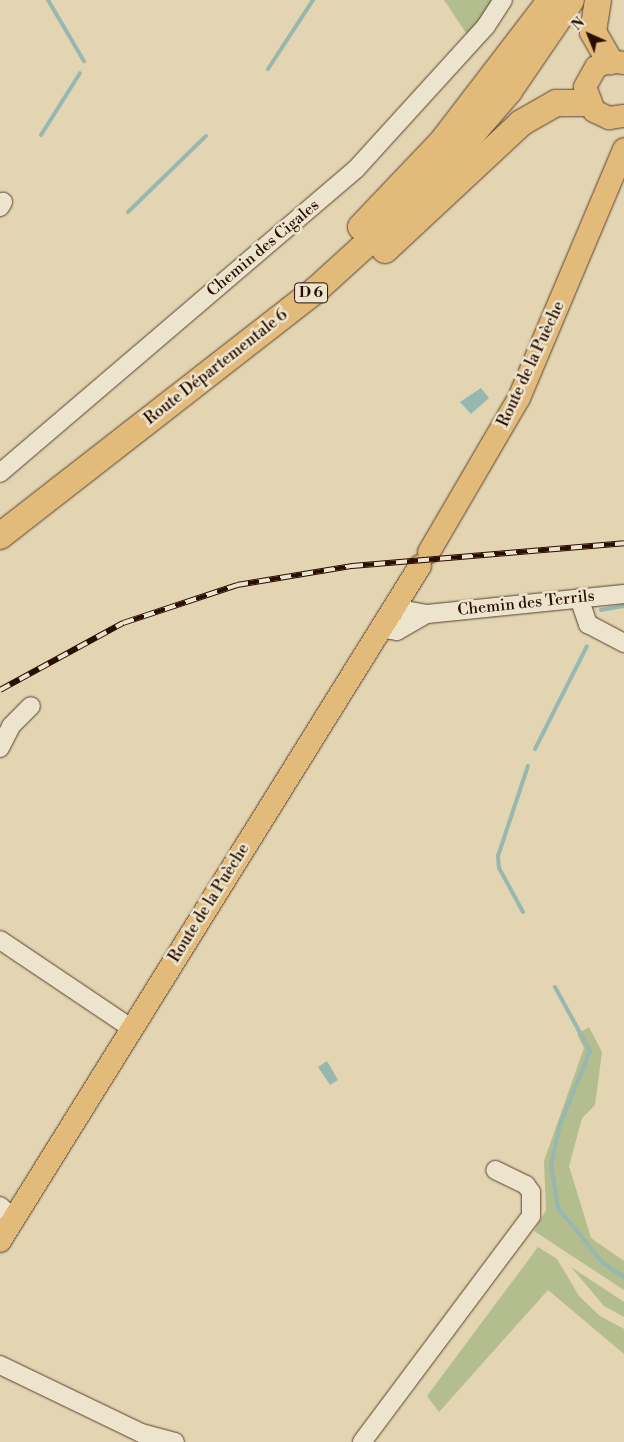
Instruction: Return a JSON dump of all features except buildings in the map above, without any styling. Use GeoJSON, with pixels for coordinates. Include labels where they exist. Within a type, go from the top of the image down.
{"type":"FeatureCollection","features":[{"type":"Feature","properties":{"kind":"highway"},"geometry":{"type":"LineString","coordinates":[[352,236],[469,96],[535,0]]}},
{"type":"Feature","properties":{"kind":"highway","name":"Route Départementale 6"},"geometry":{"type":"LineString","coordinates":[[0,513],[352,236],[442,142],[551,0]]}},
{"type":"Feature","properties":{"kind":"highway","name":"Route Départementale 6"},"geometry":{"type":"LineString","coordinates":[[0,536],[317,289],[417,198],[509,91],[571,0]]}},
{"type":"Feature","properties":{"kind":"highway"},"geometry":{"type":"LineString","coordinates":[[598,0],[593,32],[620,62]]}},
{"type":"Feature","properties":{"kind":"highway"},"geometry":{"type":"LineString","coordinates":[[198,382],[375,258],[537,111],[556,103],[605,112]]}},
{"type":"Feature","properties":{"kind":"main road"},"geometry":{"type":"LineString","coordinates":[[605,112],[586,80],[596,67],[620,62]]}},
{"type":"Feature","properties":{"kind":"main road","name":"Route de la Puèche"},"geometry":{"type":"LineString","coordinates":[[0,1241],[7,1212],[132,1028],[379,628],[424,559],[519,398],[620,159],[616,136],[605,112]]}},
{"type":"Feature","properties":{"kind":"street","name":"Chemin des Cigales"},"geometry":{"type":"LineString","coordinates":[[0,473],[356,169],[480,32],[503,0]]}},
{"type":"Feature","properties":{"kind":"street","name":"Chemin des Terrils"},"geometry":{"type":"LineString","coordinates":[[392,608],[427,614],[624,594]]}},
{"type":"Feature","properties":{"kind":"street"},"geometry":{"type":"LineString","coordinates":[[579,598],[588,624],[624,643]]}},
{"type":"Feature","properties":{"kind":"street","name":"Chemin des Terrils"},"geometry":{"type":"LineString","coordinates":[[379,628],[397,631],[427,614]]}},
{"type":"Feature","properties":{"kind":"street"},"geometry":{"type":"LineString","coordinates":[[0,748],[11,726],[31,706]]}},
{"type":"Feature","properties":{"kind":"street"},"geometry":{"type":"LineString","coordinates":[[0,940],[132,1028]]}},
{"type":"Feature","properties":{"kind":"street"},"geometry":{"type":"LineString","coordinates":[[362,1442],[530,1216],[531,1192],[526,1185],[495,1170]]}},
{"type":"Feature","properties":{"kind":"street"},"geometry":{"type":"LineString","coordinates":[[0,1365],[141,1433],[175,1442]]}},
{"type":"Feature","properties":{"kind":"green space"},"geometry":{"type":"Polygon","coordinates":[[[444,0],[499,0],[468,36],[444,0]]]}},
{"type":"Feature","properties":{"kind":"green space"},"geometry":{"type":"Polygon","coordinates":[[[589,1027],[602,1052],[595,1105],[582,1118],[569,1166],[591,1238],[624,1261],[624,1290],[534,1231],[546,1210],[544,1161],[584,1048],[577,1034],[589,1027]]]}},
{"type":"Feature","properties":{"kind":"green space"},"geometry":{"type":"Polygon","coordinates":[[[538,1247],[557,1259],[579,1296],[600,1316],[624,1329],[624,1354],[548,1290],[439,1412],[427,1396],[538,1247]]]}},
{"type":"Feature","properties":{"kind":"green space"},"geometry":{"type":"Polygon","coordinates":[[[571,1267],[624,1302],[624,1317],[604,1306],[571,1267]]]}},
{"type":"Feature","properties":{"kind":"water"},"geometry":{"type":"Polygon","coordinates":[[[481,388],[489,398],[471,414],[460,402],[481,388]]]}},
{"type":"Feature","properties":{"kind":"water"},"geometry":{"type":"Polygon","coordinates":[[[327,1061],[338,1080],[330,1085],[318,1067],[327,1061]]]}},
{"type":"Feature","properties":{"kind":"waterway"},"geometry":{"type":"LineString","coordinates":[[48,0],[84,61]]}},
{"type":"Feature","properties":{"kind":"waterway"},"geometry":{"type":"LineString","coordinates":[[268,69],[313,0]]}},
{"type":"Feature","properties":{"kind":"waterway"},"geometry":{"type":"LineString","coordinates":[[41,135],[80,73]]}},
{"type":"Feature","properties":{"kind":"waterway"},"geometry":{"type":"LineString","coordinates":[[128,212],[206,136]]}},
{"type":"Feature","properties":{"kind":"waterway"},"geometry":{"type":"LineString","coordinates":[[601,610],[624,606]]}},
{"type":"Feature","properties":{"kind":"waterway"},"geometry":{"type":"LineString","coordinates":[[535,749],[587,646]]}},
{"type":"Feature","properties":{"kind":"waterway"},"geometry":{"type":"LineString","coordinates":[[523,912],[499,868],[498,856],[528,766]]}},
{"type":"Feature","properties":{"kind":"waterway"},"geometry":{"type":"LineString","coordinates":[[555,987],[590,1051],[560,1125],[551,1164],[558,1208],[603,1263],[624,1277]]}},
{"type":"Feature","properties":{"kind":"railway"},"geometry":{"type":"LineString","coordinates":[[0,690],[123,623],[237,585],[352,566],[624,543]]}}]}
